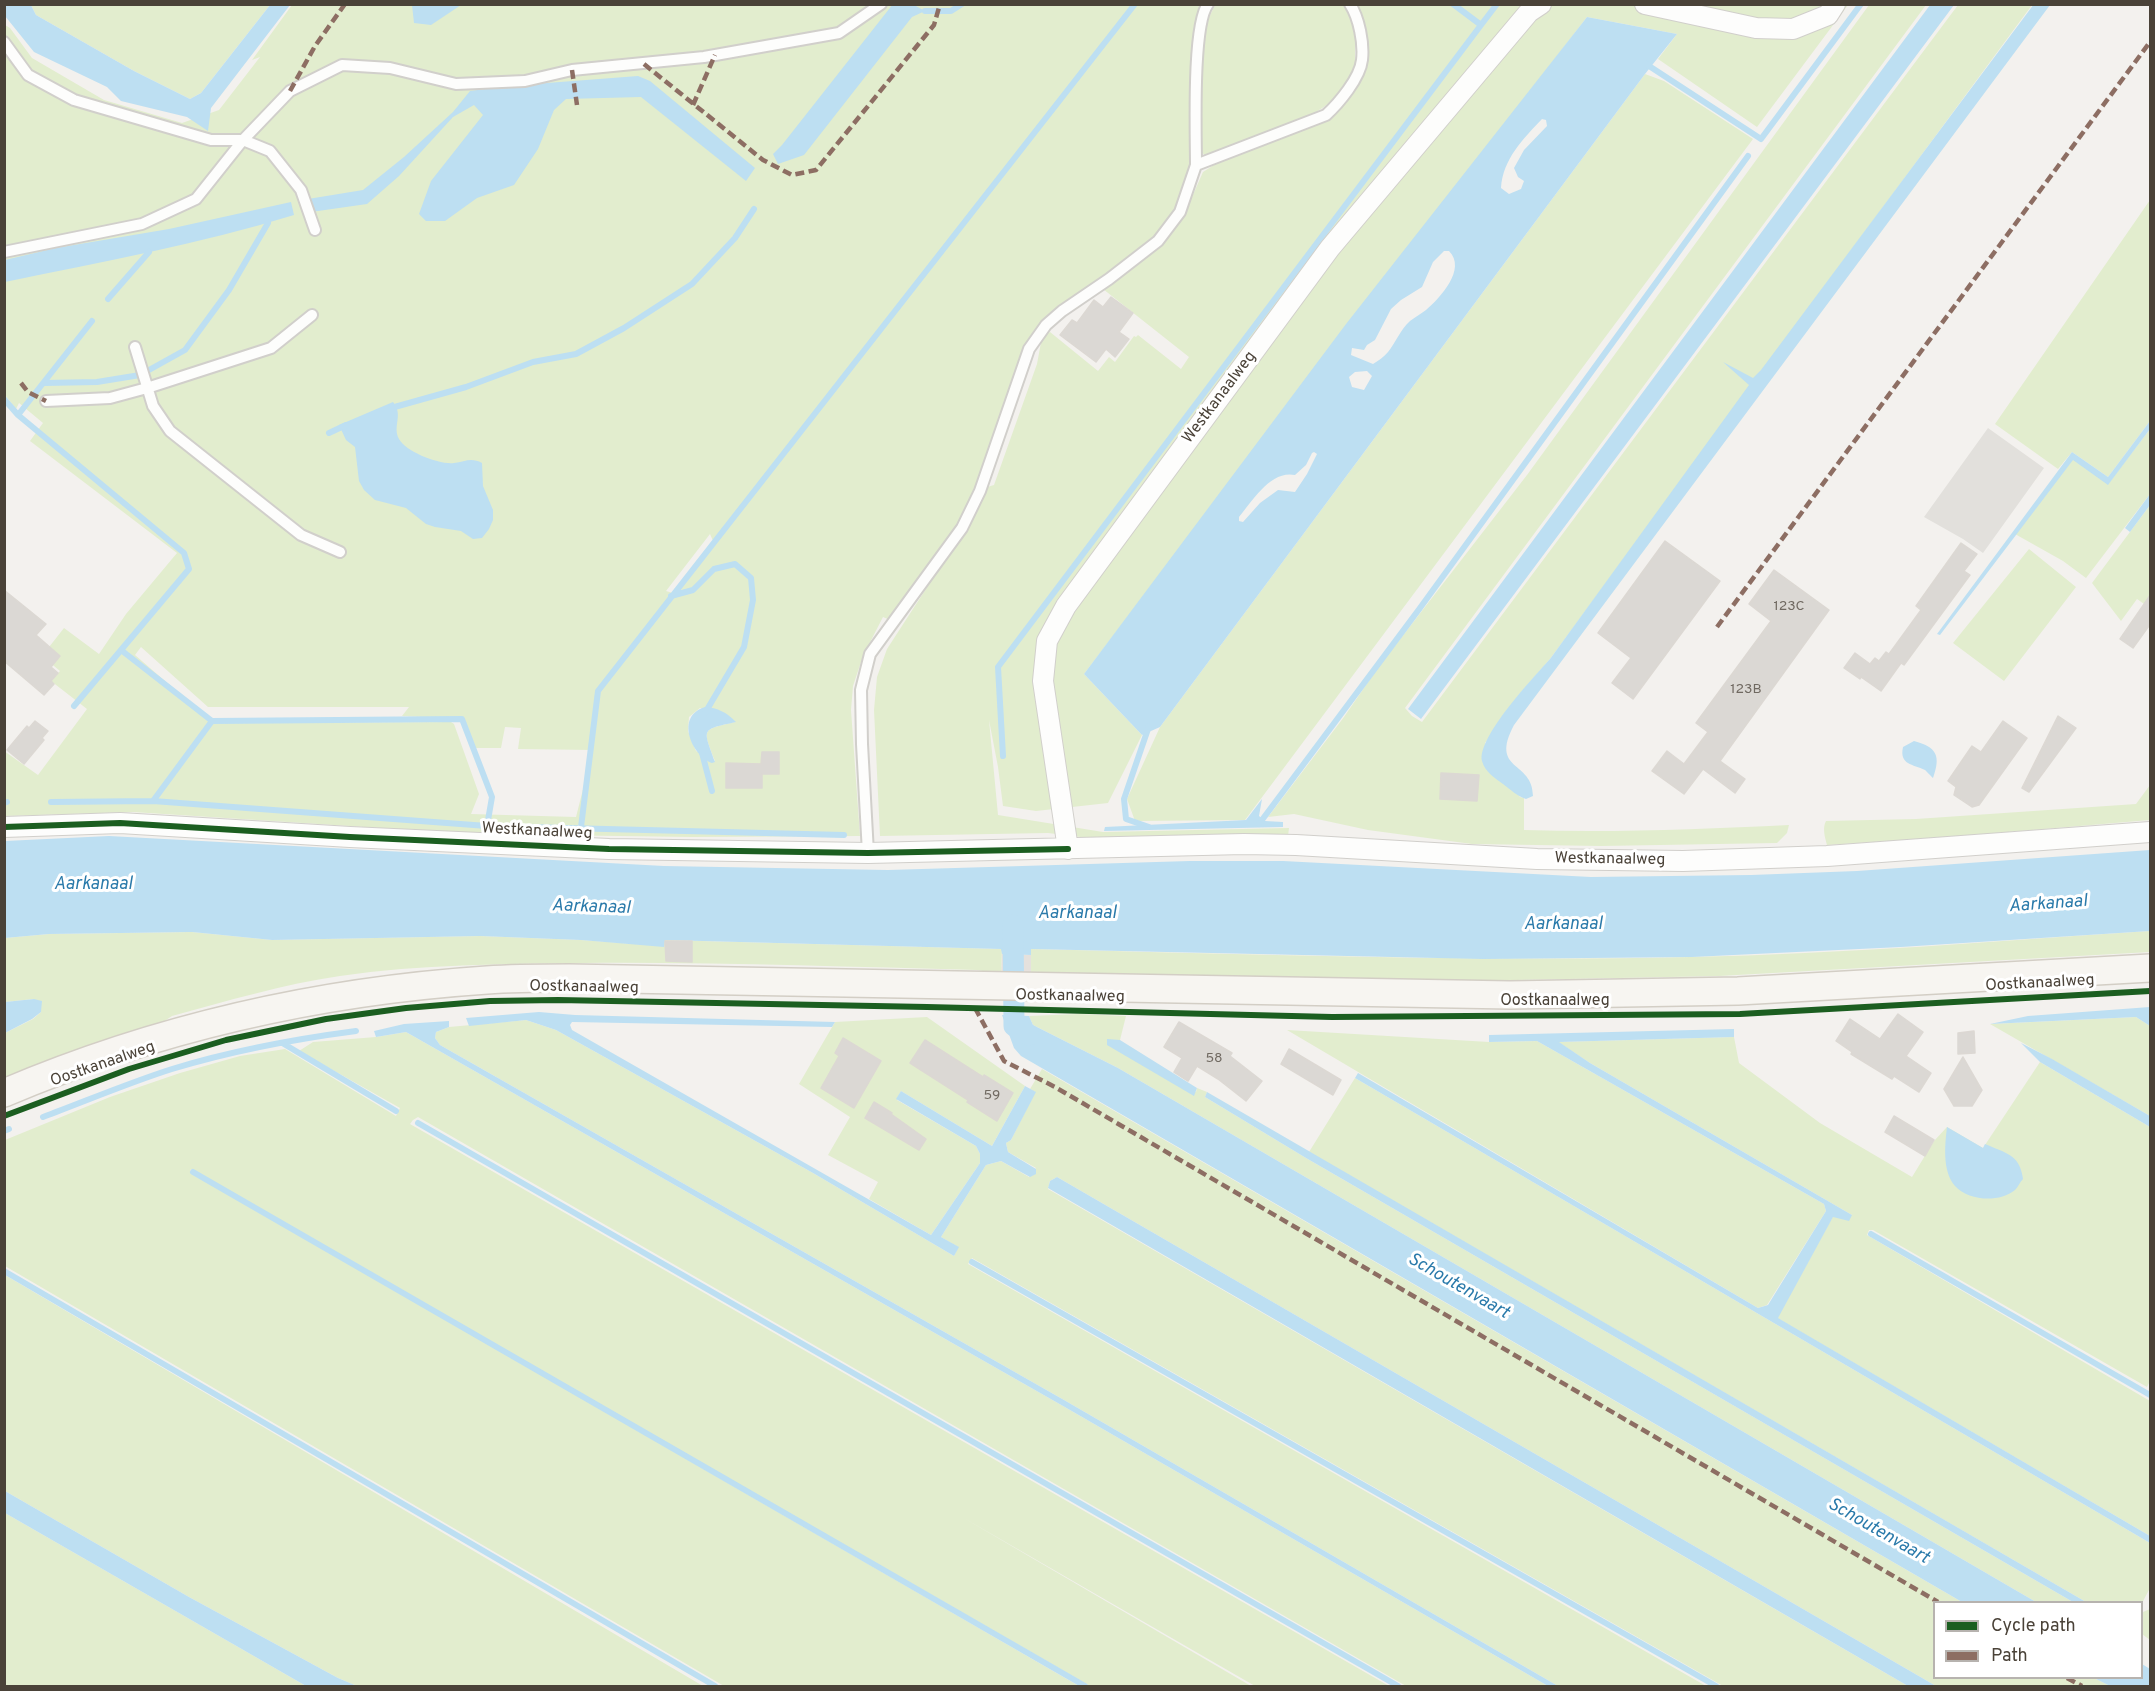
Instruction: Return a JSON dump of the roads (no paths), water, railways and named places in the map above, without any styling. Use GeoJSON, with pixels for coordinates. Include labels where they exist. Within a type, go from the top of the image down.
{"type":"FeatureCollection","features":[{"type":"Feature","properties":{"kind":"main road","name":"Oostkanaalweg"},"geometry":{"type":"LineString","coordinates":[[4,1093],[96,1058],[186,1029],[281,1006],[420,985],[489,980],[569,978],[1533,995],[1738,991],[2151,968]]}},
{"type":"Feature","properties":{"kind":"street","name":"Westkanaalweg"},"geometry":{"type":"LineString","coordinates":[[1068,849],[1043,681],[1047,641],[1066,606],[1330,248],[1528,12],[1541,4]]}},
{"type":"Feature","properties":{"kind":"street"},"geometry":{"type":"LineString","coordinates":[[1646,4],[1756,28],[1793,29],[1828,15],[1835,4]]}},
{"type":"Feature","properties":{"kind":"street","name":"Westkanaalweg"},"geometry":{"type":"LineString","coordinates":[[4,827],[120,824],[609,849],[868,854],[1244,844],[1537,859],[1683,861],[1827,856],[2151,832]]}},
{"type":"Feature","properties":{"kind":"lane"},"geometry":{"type":"LineString","coordinates":[[4,252],[142,224],[196,199],[243,140],[290,91],[342,65],[390,68],[456,84],[525,81],[572,70],[704,57],[839,33],[881,4]]}},
{"type":"Feature","properties":{"kind":"lane"},"geometry":{"type":"LineString","coordinates":[[868,854],[861,690],[870,654],[962,528],[980,491],[1029,349],[1046,325],[1062,311],[1109,279],[1158,241],[1180,212],[1196,165],[1198,43],[1204,10],[1208,4]]}},
{"type":"Feature","properties":{"kind":"lane"},"geometry":{"type":"LineString","coordinates":[[1196,165],[1326,115],[1336,105],[1351,85],[1362,61],[1355,12],[1350,4]]}},
{"type":"Feature","properties":{"kind":"lane"},"geometry":{"type":"LineString","coordinates":[[4,42],[28,75],[74,100],[211,140],[243,140],[270,150],[301,190],[315,230]]}},
{"type":"Feature","properties":{"kind":"lane"},"geometry":{"type":"LineString","coordinates":[[46,402],[110,398],[146,384],[271,348],[312,315]]}},
{"type":"Feature","properties":{"kind":"lane"},"geometry":{"type":"LineString","coordinates":[[135,347],[153,406],[170,431],[301,535],[340,552]]}},
{"type":"Feature","properties":{"kind":"water"},"geometry":{"type":"Polygon","coordinates":[[[412,4],[461,5],[431,25],[414,23],[412,4]]]}},
{"type":"Feature","properties":{"kind":"water"},"geometry":{"type":"Polygon","coordinates":[[[893,4],[914,5],[925,11],[912,17],[804,155],[778,164],[773,154],[893,4]]]}},
{"type":"Feature","properties":{"kind":"water"},"geometry":{"type":"Polygon","coordinates":[[[2034,4],[2050,5],[1514,725],[1506,751],[1514,765],[1527,776],[1533,796],[1526,799],[1517,795],[1483,765],[1483,750],[1488,737],[1508,708],[1550,659],[1749,385],[1723,362],[1753,378],[1761,370],[2034,4]]]}},
{"type":"Feature","properties":{"kind":"water"},"geometry":{"type":"Polygon","coordinates":[[[4,5],[31,5],[36,15],[134,71],[190,99],[201,93],[270,5],[290,5],[211,108],[208,131],[187,117],[121,101],[107,87],[34,52],[5,16],[4,5]]]}},
{"type":"Feature","properties":{"kind":"water"},"geometry":{"type":"Polygon","coordinates":[[[1930,5],[1954,5],[1421,719],[1408,709],[1930,5]]]}},
{"type":"Feature","properties":{"kind":"water"},"geometry":{"type":"Polygon","coordinates":[[[1587,17],[1677,34],[1160,727],[1142,735],[1084,674],[1346,324],[1587,17]],[[1542,119],[1521,142],[1510,159],[1503,178],[1501,188],[1509,194],[1521,189],[1524,181],[1518,177],[1514,168],[1524,150],[1547,126],[1546,120],[1542,119]],[[1444,251],[1433,262],[1422,287],[1391,309],[1375,340],[1364,350],[1352,348],[1351,355],[1373,364],[1377,362],[1388,352],[1407,325],[1438,298],[1450,283],[1455,266],[1454,258],[1449,251],[1444,251]],[[1367,371],[1355,372],[1349,377],[1352,387],[1364,390],[1372,376],[1367,371]],[[1312,453],[1306,465],[1295,475],[1278,477],[1263,488],[1239,517],[1239,521],[1243,522],[1260,503],[1278,490],[1295,492],[1317,454],[1312,453]]]}},
{"type":"Feature","properties":{"kind":"water"},"geometry":{"type":"Polygon","coordinates":[[[638,76],[650,81],[755,168],[746,181],[641,97],[566,99],[554,110],[538,149],[514,185],[477,198],[445,221],[426,221],[419,214],[431,181],[483,115],[474,105],[453,117],[399,176],[367,204],[311,212],[308,199],[363,190],[404,157],[453,112],[470,91],[638,76]]]}},
{"type":"Feature","properties":{"kind":"water"},"geometry":{"type":"Polygon","coordinates":[[[291,202],[294,215],[150,252],[5,282],[5,260],[56,248],[169,229],[291,202]]]}},
{"type":"Feature","properties":{"kind":"water"},"geometry":{"type":"Polygon","coordinates":[[[393,402],[398,411],[397,434],[409,449],[440,462],[454,463],[471,460],[482,463],[483,486],[493,510],[493,520],[482,538],[473,539],[461,531],[426,524],[406,508],[375,500],[364,490],[359,481],[355,447],[346,440],[339,425],[393,402]]]}},
{"type":"Feature","properties":{"kind":"water"},"geometry":{"type":"Polygon","coordinates":[[[2150,421],[2150,429],[2108,485],[2073,460],[1940,635],[1937,634],[2072,452],[2108,477],[2150,421]]]}},
{"type":"Feature","properties":{"kind":"water"},"geometry":{"type":"Polygon","coordinates":[[[2150,494],[2150,505],[2130,532],[2125,528],[2150,494]]]}},
{"type":"Feature","properties":{"kind":"water"},"geometry":{"type":"Polygon","coordinates":[[[705,707],[722,711],[736,722],[710,729],[708,732],[708,743],[715,762],[712,763],[698,752],[689,735],[688,727],[690,718],[705,707]]]}},
{"type":"Feature","properties":{"kind":"water"},"geometry":{"type":"Polygon","coordinates":[[[1914,741],[1928,746],[1935,754],[1937,764],[1933,778],[1925,770],[1905,761],[1902,753],[1903,747],[1914,741]]]}},
{"type":"Feature","properties":{"kind":"water"},"geometry":{"type":"Polygon","coordinates":[[[1262,799],[1259,816],[1265,821],[1283,822],[1283,827],[1104,831],[1105,827],[1246,820],[1262,799]]]}},
{"type":"Feature","properties":{"kind":"water","name":"Aarkanaal"},"geometry":{"type":"Polygon","coordinates":[[[109,836],[664,866],[888,870],[1190,861],[1283,861],[1591,877],[1857,871],[2150,850],[2150,931],[1901,947],[1692,957],[1483,959],[1031,949],[1031,955],[1002,954],[1001,949],[665,940],[664,947],[581,940],[480,936],[272,940],[192,932],[49,934],[5,938],[5,841],[109,836]]]}},
{"type":"Feature","properties":{"kind":"water"},"geometry":{"type":"Polygon","coordinates":[[[34,999],[42,1001],[41,1012],[5,1033],[5,1002],[34,999]]]}},
{"type":"Feature","properties":{"kind":"water"},"geometry":{"type":"Polygon","coordinates":[[[2150,1007],[2150,1026],[2136,1017],[1990,1024],[2028,1016],[2150,1007]]]}},
{"type":"Feature","properties":{"kind":"water"},"geometry":{"type":"Polygon","coordinates":[[[539,1012],[835,1022],[832,1027],[572,1022],[570,1025],[572,1030],[931,1235],[980,1163],[980,1154],[976,1146],[896,1099],[901,1091],[992,1146],[1025,1086],[1036,1092],[1011,1140],[1006,1143],[1008,1152],[1036,1169],[1036,1174],[1030,1177],[1001,1161],[986,1165],[941,1237],[959,1247],[954,1256],[813,1173],[556,1030],[526,1020],[469,1026],[466,1018],[539,1012]]]}},
{"type":"Feature","properties":{"kind":"water"},"geometry":{"type":"Polygon","coordinates":[[[1002,1015],[1029,1016],[1033,1025],[1118,1068],[2034,1601],[1960,1601],[1021,1056],[1014,1048],[1002,1015]]]}},
{"type":"Feature","properties":{"kind":"water"},"geometry":{"type":"Polygon","coordinates":[[[449,1021],[449,1027],[436,1032],[435,1038],[440,1045],[1064,1400],[1558,1686],[1548,1686],[1063,1406],[406,1032],[376,1037],[374,1031],[404,1024],[449,1021]]]}},
{"type":"Feature","properties":{"kind":"water"},"geometry":{"type":"Polygon","coordinates":[[[1734,1029],[1734,1037],[1559,1042],[1590,1063],[1852,1215],[1849,1221],[1833,1217],[1778,1318],[2150,1536],[2150,1543],[1355,1078],[1358,1073],[1758,1308],[1768,1305],[1826,1211],[1824,1204],[1537,1041],[1489,1042],[1489,1035],[1734,1029]]]}},
{"type":"Feature","properties":{"kind":"water"},"geometry":{"type":"Polygon","coordinates":[[[1107,1039],[1120,1040],[1197,1088],[1194,1096],[1107,1045],[1107,1039]]]}},
{"type":"Feature","properties":{"kind":"water"},"geometry":{"type":"Polygon","coordinates":[[[2021,1043],[2150,1116],[2150,1127],[2040,1062],[2021,1043]]]}},
{"type":"Feature","properties":{"kind":"water"},"geometry":{"type":"Polygon","coordinates":[[[1207,1092],[2084,1601],[2071,1601],[1306,1158],[1205,1097],[1207,1092]]]}},
{"type":"Feature","properties":{"kind":"water"},"geometry":{"type":"Polygon","coordinates":[[[1947,1127],[1983,1148],[1985,1144],[2015,1159],[2019,1164],[2023,1179],[2015,1190],[2001,1197],[1984,1199],[1968,1195],[1955,1186],[1946,1165],[1947,1127]]]}},
{"type":"Feature","properties":{"kind":"water"},"geometry":{"type":"Polygon","coordinates":[[[1057,1177],[1936,1686],[1908,1686],[1048,1188],[1050,1181],[1057,1177]]]}},
{"type":"Feature","properties":{"kind":"water"},"geometry":{"type":"Polygon","coordinates":[[[5,1491],[189,1597],[338,1678],[357,1686],[306,1686],[5,1513],[5,1491]]]}},
{"type":"Feature","properties":{"kind":"water"},"geometry":{"type":"Polygon","coordinates":[[[2143,1665],[2150,1669],[2150,1686],[2110,1686],[2096,1679],[2143,1679],[2143,1665]]]}},
{"type":"Feature","properties":{"kind":"waterway"},"geometry":{"type":"LineString","coordinates":[[925,11],[951,11],[962,4]]}},
{"type":"Feature","properties":{"kind":"waterway"},"geometry":{"type":"LineString","coordinates":[[581,827],[598,691],[1135,4]]}},
{"type":"Feature","properties":{"kind":"waterway"},"geometry":{"type":"LineString","coordinates":[[1003,756],[998,667],[1481,25],[1453,4]]}},
{"type":"Feature","properties":{"kind":"waterway"},"geometry":{"type":"LineString","coordinates":[[1481,25],[1497,4]]}},
{"type":"Feature","properties":{"kind":"waterway"},"geometry":{"type":"LineString","coordinates":[[1646,64],[1761,139],[1861,4]]}},
{"type":"Feature","properties":{"kind":"waterway"},"geometry":{"type":"LineString","coordinates":[[1259,824],[1420,608],[1748,156]]}},
{"type":"Feature","properties":{"kind":"waterway"},"geometry":{"type":"LineString","coordinates":[[391,408],[466,387],[533,362],[576,354],[624,328],[692,284],[735,238],[754,209]]}},
{"type":"Feature","properties":{"kind":"waterway"},"geometry":{"type":"LineString","coordinates":[[44,383],[97,382],[140,375],[185,350],[229,290],[268,223]]}},
{"type":"Feature","properties":{"kind":"waterway"},"geometry":{"type":"LineString","coordinates":[[108,299],[149,252]]}},
{"type":"Feature","properties":{"kind":"waterway"},"geometry":{"type":"LineString","coordinates":[[18,415],[92,321]]}},
{"type":"Feature","properties":{"kind":"waterway"},"geometry":{"type":"LineString","coordinates":[[4,399],[18,415],[184,553],[189,569],[74,706]]}},
{"type":"Feature","properties":{"kind":"waterway"},"geometry":{"type":"LineString","coordinates":[[329,433],[346,425]]}},
{"type":"Feature","properties":{"kind":"waterway"},"geometry":{"type":"LineString","coordinates":[[671,596],[693,590],[714,569],[735,564],[751,578],[753,600],[744,647],[705,713]]}},
{"type":"Feature","properties":{"kind":"waterway"},"geometry":{"type":"LineString","coordinates":[[51,802],[153,801],[487,826],[492,797],[462,719],[212,721],[121,650]]}},
{"type":"Feature","properties":{"kind":"waterway"},"geometry":{"type":"LineString","coordinates":[[153,801],[212,721]]}},
{"type":"Feature","properties":{"kind":"waterway"},"geometry":{"type":"LineString","coordinates":[[1149,726],[1124,799],[1126,819],[1149,827]]}},
{"type":"Feature","properties":{"kind":"waterway"},"geometry":{"type":"LineString","coordinates":[[702,753],[712,791]]}},
{"type":"Feature","properties":{"kind":"waterway"},"geometry":{"type":"LineString","coordinates":[[487,826],[844,835]]}},
{"type":"Feature","properties":{"kind":"waterway","name":"Schoutenvaart"},"geometry":{"type":"LineString","coordinates":[[1013,925],[1014,1026],[1029,1035]]}},
{"type":"Feature","properties":{"kind":"waterway"},"geometry":{"type":"LineString","coordinates":[[43,1117],[172,1069],[263,1046],[356,1031]]}},
{"type":"Feature","properties":{"kind":"waterway"},"geometry":{"type":"LineString","coordinates":[[284,1044],[396,1111]]}},
{"type":"Feature","properties":{"kind":"waterway"},"geometry":{"type":"LineString","coordinates":[[418,1123],[1398,1686]]}},
{"type":"Feature","properties":{"kind":"waterway"},"geometry":{"type":"LineString","coordinates":[[4,1131],[9,1129]]}},
{"type":"Feature","properties":{"kind":"waterway"},"geometry":{"type":"LineString","coordinates":[[193,1172],[1085,1686]]}},
{"type":"Feature","properties":{"kind":"waterway"},"geometry":{"type":"LineString","coordinates":[[1871,1234],[2150,1395]]}},
{"type":"Feature","properties":{"kind":"waterway"},"geometry":{"type":"LineString","coordinates":[[972,1262],[1716,1686]]}},
{"type":"Feature","properties":{"kind":"waterway"},"geometry":{"type":"LineString","coordinates":[[4,1271],[715,1686]]}}]}
